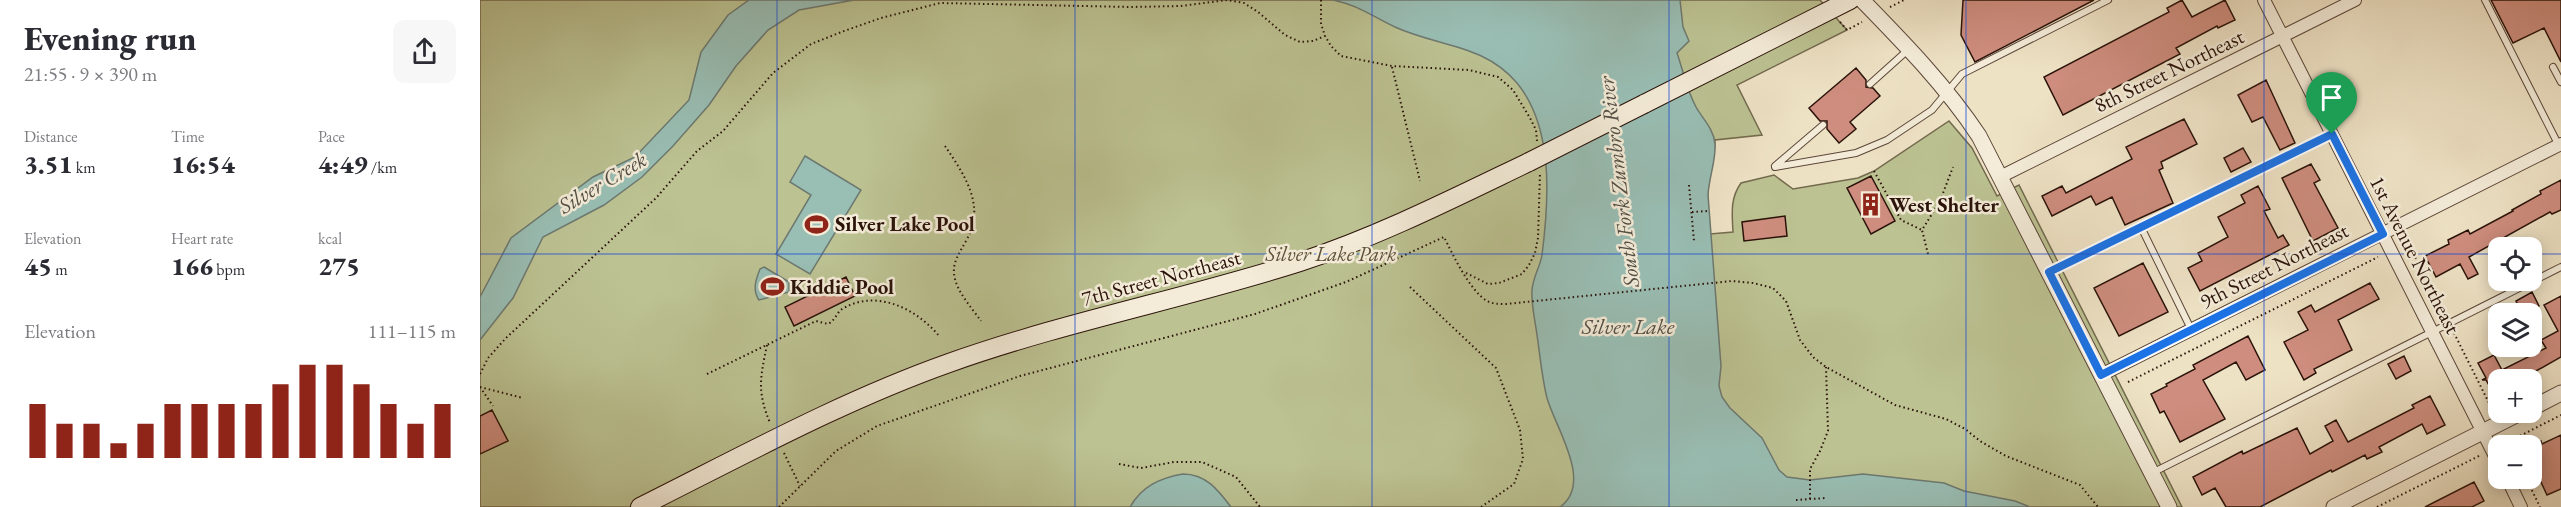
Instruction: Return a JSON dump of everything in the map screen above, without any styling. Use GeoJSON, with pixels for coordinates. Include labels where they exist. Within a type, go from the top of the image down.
{"type":"FeatureCollection","features":[{"type":"Feature","properties":{"kind":"main road","name":"7th Street Northeast"},"geometry":{"type":"LineString","coordinates":[[640,507],[822,416],[907,378],[1085,321],[1221,287],[1303,261],[1394,225],[1529,162],[1850,0]]}},
{"type":"Feature","properties":{"kind":"street"},"geometry":{"type":"LineString","coordinates":[[1862,0],[1909,49],[1975,130],[2169,507]]}},
{"type":"Feature","properties":{"kind":"street","name":"1st Avenue Northeast"},"geometry":{"type":"LineString","coordinates":[[2264,0],[2488,442]]}},
{"type":"Feature","properties":{"kind":"street","name":"8th Street Northeast"},"geometry":{"type":"LineString","coordinates":[[2000,177],[2355,0]]}},
{"type":"Feature","properties":{"kind":"street","name":"9th Street Northeast"},"geometry":{"type":"LineString","coordinates":[[2101,375],[2560,146]]}},
{"type":"Feature","properties":{"kind":"street"},"geometry":{"type":"LineString","coordinates":[[2542,403],[2561,393]]}},
{"type":"Feature","properties":{"kind":"street"},"geometry":{"type":"LineString","coordinates":[[2334,507],[2499,424]]}},
{"type":"Feature","properties":{"kind":"street"},"geometry":{"type":"LineString","coordinates":[[2512,489],[2521,507]]}},
{"type":"Feature","properties":{"kind":"lane"},"geometry":{"type":"LineString","coordinates":[[1824,125],[1775,166],[1856,153],[1887,140],[1923,118],[1962,74],[2108,0]]}},
{"type":"Feature","properties":{"kind":"lane"},"geometry":{"type":"LineString","coordinates":[[2485,0],[2560,146]]}},
{"type":"Feature","properties":{"kind":"lane"},"geometry":{"type":"LineString","coordinates":[[1869,84],[1909,49]]}},
{"type":"Feature","properties":{"kind":"lane"},"geometry":{"type":"LineString","coordinates":[[2553,67],[2561,82]]}},
{"type":"Feature","properties":{"kind":"lane"},"geometry":{"type":"LineString","coordinates":[[2049,272],[2332,134]]}},
{"type":"Feature","properties":{"kind":"lane"},"geometry":{"type":"LineString","coordinates":[[2141,228],[2192,330]]}},
{"type":"Feature","properties":{"kind":"lane"},"geometry":{"type":"LineString","coordinates":[[2151,473],[2561,267]]}},
{"type":"Feature","properties":{"kind":"path"},"geometry":{"type":"LineString","coordinates":[[480,374],[488,358],[506,338],[656,198],[697,151],[723,131],[773,74],[811,44],[881,18],[940,3],[1131,7],[1181,6],[1227,0],[1244,3],[1285,35],[1300,42],[1313,41],[1325,36]]}},
{"type":"Feature","properties":{"kind":"path"},"geometry":{"type":"LineString","coordinates":[[1321,0],[1320,10],[1325,36],[1341,56],[1392,66],[1469,70]]}},
{"type":"Feature","properties":{"kind":"path"},"geometry":{"type":"LineString","coordinates":[[1392,66],[1420,181]]}},
{"type":"Feature","properties":{"kind":"path"},"geometry":{"type":"LineString","coordinates":[[945,146],[964,172],[975,209],[973,228],[954,262],[954,276],[981,321]]}},
{"type":"Feature","properties":{"kind":"path"},"geometry":{"type":"LineString","coordinates":[[1929,254],[1922,230],[1940,201],[1953,167]]}},
{"type":"Feature","properties":{"kind":"path"},"geometry":{"type":"LineString","coordinates":[[1874,171],[1901,220],[1922,230]]}},
{"type":"Feature","properties":{"kind":"path"},"geometry":{"type":"LineString","coordinates":[[1689,185],[1694,242]]}},
{"type":"Feature","properties":{"kind":"path"},"geometry":{"type":"LineString","coordinates":[[1692,212],[1708,211]]}},
{"type":"Feature","properties":{"kind":"path"},"geometry":{"type":"LineString","coordinates":[[779,507],[836,452],[877,426],[1030,373],[1263,312],[1353,279],[1444,237],[1480,296],[1490,302],[1506,304],[1731,281],[1773,288],[1786,301],[1800,340],[1813,357],[1826,368],[1895,405],[1946,420],[1965,429],[2006,456],[2080,485],[2098,507]]}},
{"type":"Feature","properties":{"kind":"path"},"geometry":{"type":"LineString","coordinates":[[2128,382],[2408,243],[2504,435]]}},
{"type":"Feature","properties":{"kind":"path"},"geometry":{"type":"LineString","coordinates":[[1463,271],[1488,284],[1511,278]]}},
{"type":"Feature","properties":{"kind":"path"},"geometry":{"type":"LineString","coordinates":[[1410,287],[1496,368],[1520,430],[1523,459],[1514,484],[1481,507]]}},
{"type":"Feature","properties":{"kind":"path"},"geometry":{"type":"LineString","coordinates":[[708,374],[816,321],[828,324],[834,321],[840,309],[856,302],[887,302],[908,310],[924,320],[939,336]]}},
{"type":"Feature","properties":{"kind":"path"},"geometry":{"type":"LineString","coordinates":[[765,411],[760,395],[761,374],[767,345]]}},
{"type":"Feature","properties":{"kind":"path"},"geometry":{"type":"LineString","coordinates":[[1810,500],[1810,469],[1828,431],[1826,368]]}},
{"type":"Feature","properties":{"kind":"path"},"geometry":{"type":"LineString","coordinates":[[480,387],[523,398]]}},
{"type":"Feature","properties":{"kind":"path"},"geometry":{"type":"LineString","coordinates":[[480,387],[493,406]]}},
{"type":"Feature","properties":{"kind":"path"},"geometry":{"type":"LineString","coordinates":[[2522,435],[2561,415]]}},
{"type":"Feature","properties":{"kind":"path"},"geometry":{"type":"LineString","coordinates":[[2377,507],[2488,452]]}},
{"type":"Feature","properties":{"kind":"path"},"geometry":{"type":"LineString","coordinates":[[1119,464],[1141,468],[1174,462],[1202,462],[1236,477],[1260,507]]}},
{"type":"Feature","properties":{"kind":"path"},"geometry":{"type":"LineString","coordinates":[[791,467],[800,486]]}},
{"type":"Feature","properties":{"kind":"path"},"geometry":{"type":"LineString","coordinates":[[2531,489],[2540,507]]}},
{"type":"Feature","properties":{"kind":"path"},"geometry":{"type":"LineString","coordinates":[[1796,500],[1826,498]]}},
{"type":"Feature","properties":{"kind":"green space","name":"Silver Lake Park"},"geometry":{"type":"Polygon","coordinates":[[[480,0],[1820,0],[1847,30],[1737,85],[1762,135],[1715,140],[1708,191],[1710,234],[1733,232],[1733,200],[1741,183],[1774,175],[1793,189],[1858,178],[1874,171],[1949,121],[1972,148],[1997,196],[2019,185],[2182,507],[480,507],[480,0]]]}},
{"type":"Feature","properties":{"kind":"water","name":"Silver Creek"},"geometry":{"type":"Polygon","coordinates":[[[749,0],[854,0],[799,10],[768,30],[736,66],[709,105],[642,177],[604,205],[543,237],[513,298],[480,340],[480,297],[511,238],[593,177],[635,157],[689,100],[701,52],[728,15],[749,0]]]}},
{"type":"Feature","properties":{"kind":"water","name":"Silver Lake"},"geometry":{"type":"Polygon","coordinates":[[[1333,0],[1680,0],[1683,27],[1689,41],[1677,53],[1690,94],[1710,129],[1715,144],[1708,195],[1721,366],[1719,386],[1722,397],[1730,408],[1762,438],[1779,470],[1787,477],[1810,480],[1863,474],[1944,483],[1964,491],[2015,501],[2030,507],[1560,507],[1570,497],[1573,470],[1564,439],[1547,398],[1532,295],[1542,255],[1547,188],[1546,165],[1538,121],[1517,83],[1504,70],[1490,61],[1475,53],[1412,34],[1359,8],[1333,0]]]}},
{"type":"Feature","properties":{"kind":"water","name":"Silver Lake Pool"},"geometry":{"type":"Polygon","coordinates":[[[805,156],[861,190],[810,274],[776,254],[811,195],[790,182],[805,156]]]}},
{"type":"Feature","properties":{"kind":"water","name":"Kiddie Pool"},"geometry":{"type":"Polygon","coordinates":[[[764,267],[789,282],[789,292],[759,300],[755,284],[760,269],[764,267]]]}},
{"type":"Feature","properties":{"kind":"water"},"geometry":{"type":"Polygon","coordinates":[[[1183,474],[1198,477],[1211,484],[1231,507],[1130,507],[1152,484],[1183,474]]]}},
{"type":"Feature","properties":{"kind":"building"},"geometry":{"type":"Polygon","coordinates":[[[1963,0],[2094,0],[1975,62],[1961,35],[1963,0]]]}},
{"type":"Feature","properties":{"kind":"building"},"geometry":{"type":"Polygon","coordinates":[[[2182,0],[2192,17],[2225,0],[2235,20],[2218,28],[2217,26],[2176,48],[2180,54],[2063,115],[2044,77],[2169,12],[2167,8],[2182,0]]]}},
{"type":"Feature","properties":{"kind":"building"},"geometry":{"type":"Polygon","coordinates":[[[2491,0],[2561,0],[2561,62],[2544,28],[2513,43],[2491,0]]]}},
{"type":"Feature","properties":{"kind":"building"},"geometry":{"type":"Polygon","coordinates":[[[1856,68],[1866,80],[1866,87],[1873,88],[1880,96],[1850,122],[1856,129],[1839,143],[1827,129],[1827,121],[1820,121],[1809,108],[1856,68]]]}},
{"type":"Feature","properties":{"kind":"building"},"geometry":{"type":"Polygon","coordinates":[[[2266,80],[2295,143],[2280,150],[2263,117],[2252,122],[2238,95],[2266,80]]]}},
{"type":"Feature","properties":{"kind":"building"},"geometry":{"type":"Polygon","coordinates":[[[2184,119],[2197,144],[2161,162],[2163,168],[2159,170],[2173,203],[2125,225],[2112,197],[2096,205],[2091,196],[2052,216],[2042,196],[2062,186],[2066,193],[2132,159],[2126,147],[2184,119]]]}},
{"type":"Feature","properties":{"kind":"building"},"geometry":{"type":"Polygon","coordinates":[[[2243,148],[2251,162],[2231,172],[2224,158],[2243,148]]]}},
{"type":"Feature","properties":{"kind":"building"},"geometry":{"type":"Polygon","coordinates":[[[2311,164],[2320,180],[2314,183],[2338,228],[2313,241],[2282,178],[2311,164]]]}},
{"type":"Feature","properties":{"kind":"building","name":"West Shelter"},"geometry":{"type":"Polygon","coordinates":[[[1871,176],[1895,221],[1871,234],[1847,188],[1871,176]]]}},
{"type":"Feature","properties":{"kind":"building"},"geometry":{"type":"Polygon","coordinates":[[[2561,180],[2561,210],[2552,214],[2550,212],[2505,237],[2488,237],[2488,246],[2469,257],[2478,274],[2468,279],[2460,264],[2436,277],[2425,256],[2449,244],[2448,240],[2468,230],[2470,234],[2513,211],[2541,194],[2540,191],[2561,180]]]}},
{"type":"Feature","properties":{"kind":"building"},"geometry":{"type":"Polygon","coordinates":[[[2258,186],[2270,209],[2264,211],[2278,238],[2283,235],[2289,245],[2200,291],[2188,268],[2202,261],[2198,253],[2228,237],[2218,217],[2245,203],[2241,195],[2258,186]]]}},
{"type":"Feature","properties":{"kind":"building"},"geometry":{"type":"Polygon","coordinates":[[[1785,216],[1787,236],[1744,241],[1742,222],[1785,216]]]}},
{"type":"Feature","properties":{"kind":"building"},"geometry":{"type":"Polygon","coordinates":[[[2143,263],[2168,312],[2119,336],[2094,288],[2143,263]]]}},
{"type":"Feature","properties":{"kind":"building"},"geometry":{"type":"Polygon","coordinates":[[[846,277],[855,296],[794,326],[785,307],[846,277]]]}},
{"type":"Feature","properties":{"kind":"building"},"geometry":{"type":"Polygon","coordinates":[[[2370,283],[2379,299],[2338,320],[2352,350],[2314,369],[2316,373],[2304,380],[2284,342],[2308,330],[2298,312],[2311,305],[2315,312],[2370,283]]]}},
{"type":"Feature","properties":{"kind":"building"},"geometry":{"type":"Polygon","coordinates":[[[2532,292],[2538,303],[2517,303],[2516,301],[2532,292]]]}},
{"type":"Feature","properties":{"kind":"building"},"geometry":{"type":"Polygon","coordinates":[[[2561,296],[2561,357],[2540,369],[2504,369],[2528,357],[2542,357],[2542,350],[2546,348],[2542,339],[2558,331],[2544,305],[2561,296]]]}},
{"type":"Feature","properties":{"kind":"building"},"geometry":{"type":"Polygon","coordinates":[[[2248,336],[2265,370],[2246,380],[2236,362],[2203,380],[2225,419],[2180,442],[2164,411],[2160,413],[2151,394],[2195,369],[2193,365],[2248,336]]]}},
{"type":"Feature","properties":{"kind":"building"},"geometry":{"type":"Polygon","coordinates":[[[2404,356],[2411,371],[2396,379],[2388,364],[2404,356]]]}},
{"type":"Feature","properties":{"kind":"building"},"geometry":{"type":"Polygon","coordinates":[[[2495,357],[2501,369],[2488,369],[2488,384],[2486,380],[2482,380],[2486,378],[2478,363],[2495,357]]]}},
{"type":"Feature","properties":{"kind":"building"},"geometry":{"type":"Polygon","coordinates":[[[2430,396],[2445,425],[2427,434],[2422,424],[2379,447],[2382,452],[2367,459],[2365,455],[2332,472],[2331,470],[2260,507],[2226,507],[2215,488],[2202,495],[2193,477],[2242,451],[2243,454],[2297,428],[2310,454],[2333,441],[2325,426],[2336,420],[2348,442],[2414,408],[2412,405],[2430,396]]]}},
{"type":"Feature","properties":{"kind":"building"},"geometry":{"type":"Polygon","coordinates":[[[492,410],[508,441],[480,454],[480,416],[492,410]]]}},
{"type":"Feature","properties":{"kind":"building"},"geometry":{"type":"Polygon","coordinates":[[[2561,435],[2561,489],[2547,495],[2542,484],[2542,444],[2561,435]]]}},
{"type":"Feature","properties":{"kind":"building"},"geometry":{"type":"Polygon","coordinates":[[[2474,482],[2484,501],[2472,507],[2425,507],[2474,482]]]}},
{"type":"Feature","properties":{"kind":"place","name":"West Shelter"},"geometry":{"type":"Point","coordinates":[1871,205]}},
{"type":"Feature","properties":{"kind":"place","name":"Silver Lake Pool"},"geometry":{"type":"Point","coordinates":[817,224]}},
{"type":"Feature","properties":{"kind":"place","name":"Kiddie Pool"},"geometry":{"type":"Point","coordinates":[772,287]}},
{"type":"Feature","properties":{"kind":"route"},"geometry":{"type":"LineString","coordinates":[[2332,134],[2383,234],[2101,375],[2049,272],[2332,134]]}},
{"type":"Feature","properties":{"kind":"water label","name":"South Fork Zumbro River"},"geometry":{"type":"Point","coordinates":[1618,182]}}]}
